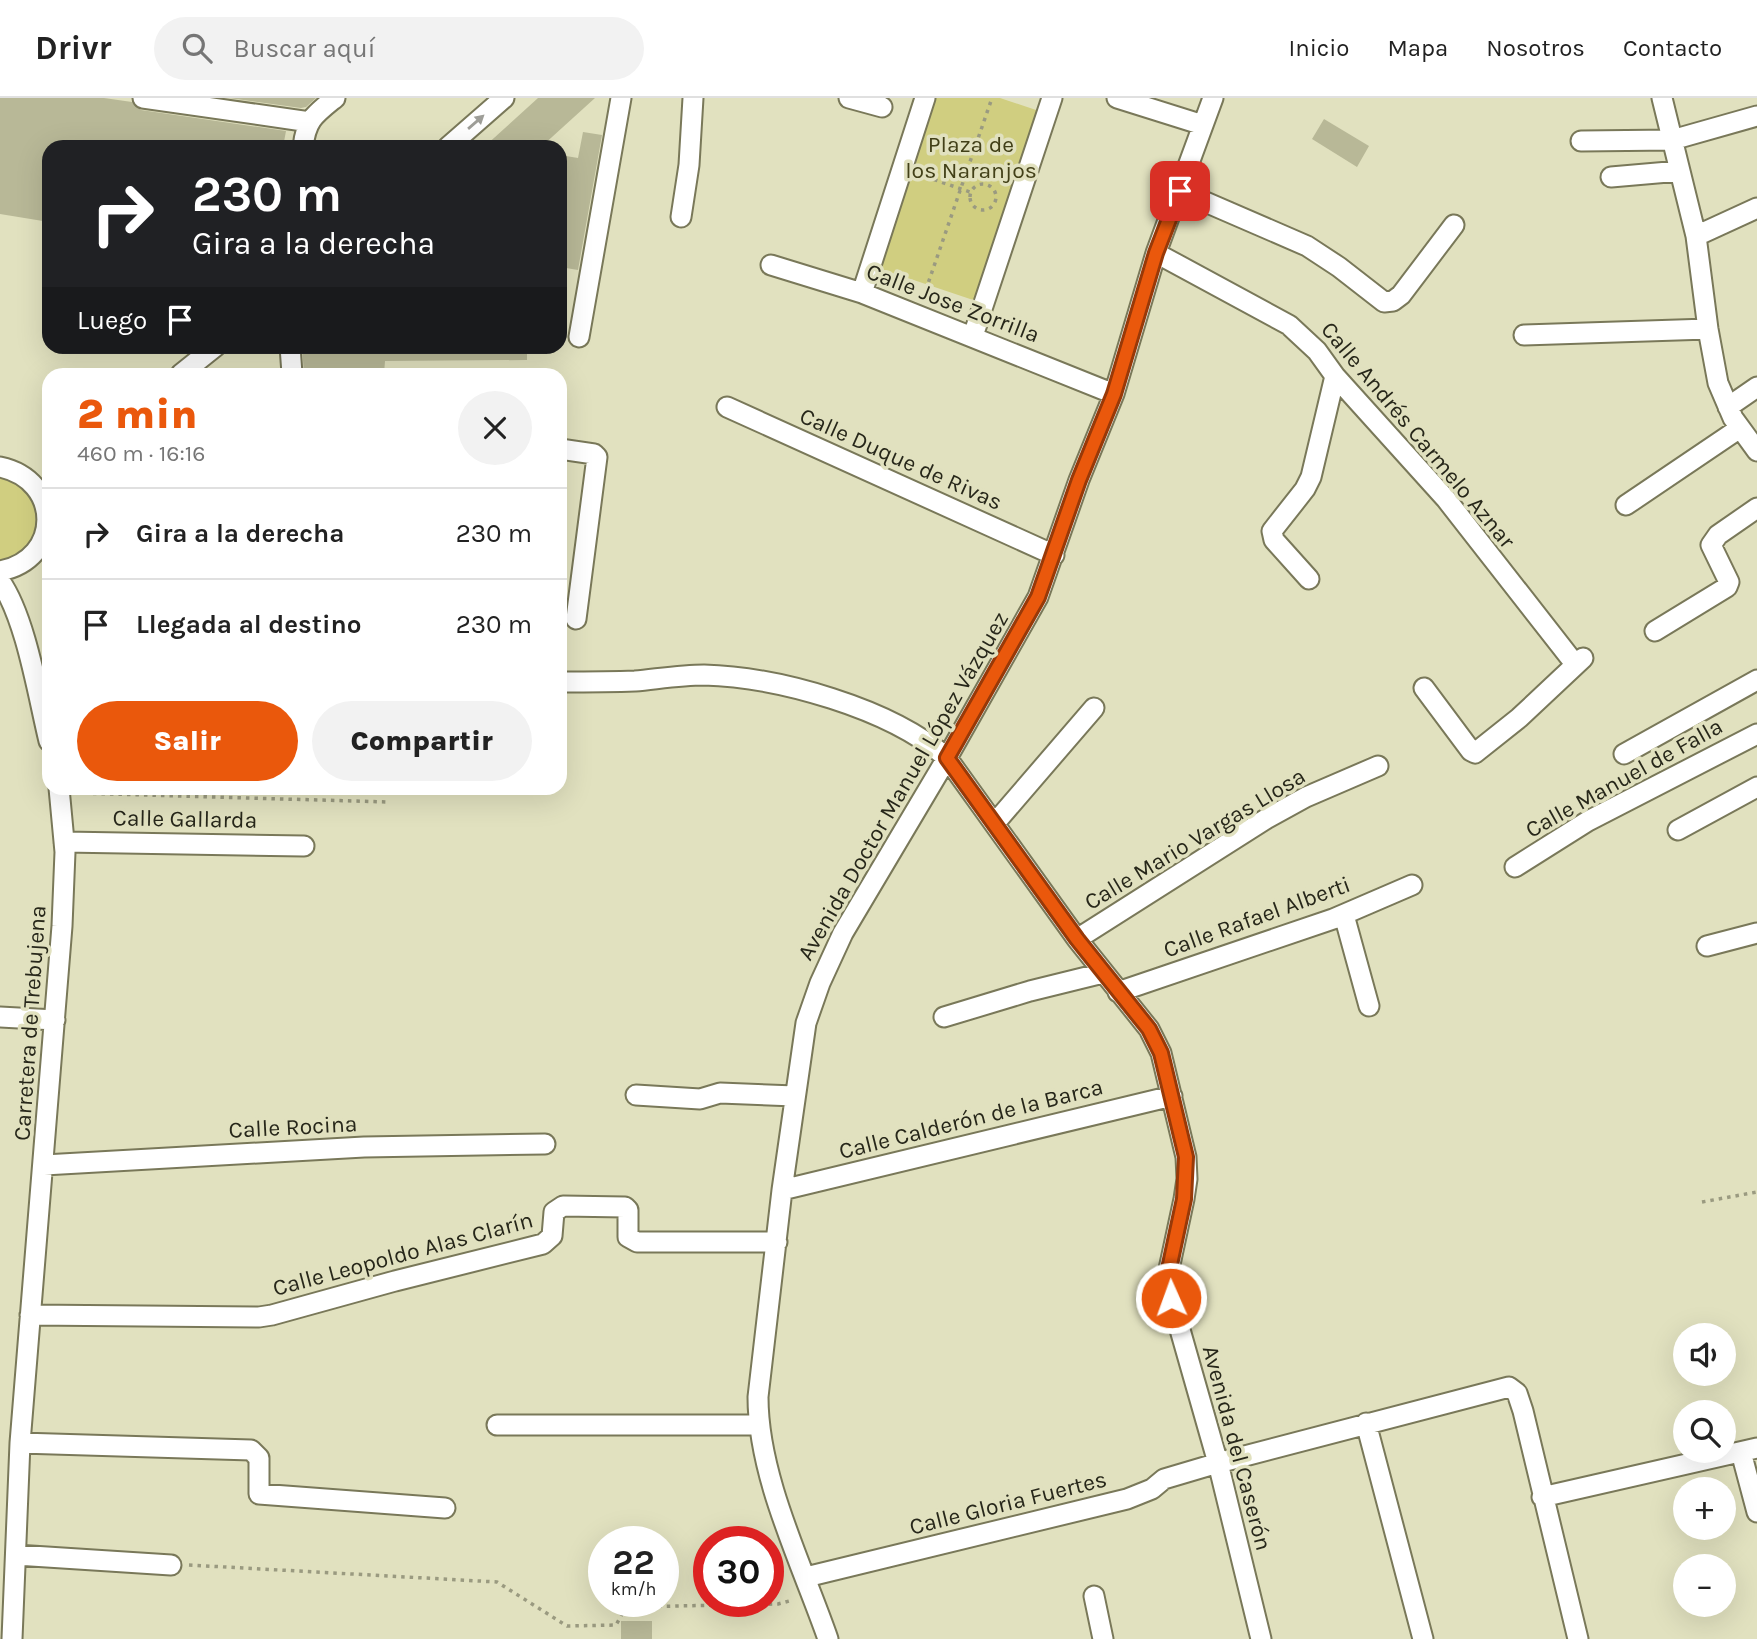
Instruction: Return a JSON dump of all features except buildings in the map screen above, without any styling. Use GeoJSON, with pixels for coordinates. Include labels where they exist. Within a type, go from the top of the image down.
{"type":"FeatureCollection","features":[{"type":"Feature","properties":{"kind":"street"},"geometry":{"type":"LineString","coordinates":[[143,98],[310,122]]}},
{"type":"Feature","properties":{"kind":"street"},"geometry":{"type":"LineString","coordinates":[[304,140],[310,122],[335,98]]}},
{"type":"Feature","properties":{"kind":"street"},"geometry":{"type":"LineString","coordinates":[[456,140],[504,98]]}},
{"type":"Feature","properties":{"kind":"street"},"geometry":{"type":"LineString","coordinates":[[579,337],[621,98]]}},
{"type":"Feature","properties":{"kind":"street"},"geometry":{"type":"LineString","coordinates":[[681,217],[689,165],[693,98]]}},
{"type":"Feature","properties":{"kind":"street"},"geometry":{"type":"LineString","coordinates":[[849,98],[882,107]]}},
{"type":"Feature","properties":{"kind":"street"},"geometry":{"type":"LineString","coordinates":[[862,293],[925,98]]}},
{"type":"Feature","properties":{"kind":"street"},"geometry":{"type":"LineString","coordinates":[[974,336],[1052,98]]}},
{"type":"Feature","properties":{"kind":"street"},"geometry":{"type":"LineString","coordinates":[[1116,98],[1203,125]]}},
{"type":"Feature","properties":{"kind":"street","name":"Avenida Doctor Manuel López Vázquez"},"geometry":{"type":"LineString","coordinates":[[828,1639],[774,1492],[758,1425],[758,1397],[782,1190],[806,1023],[820,983],[843,933],[947,758],[1038,597],[1079,480],[1114,394],[1156,253],[1213,98]]}},
{"type":"Feature","properties":{"kind":"street"},"geometry":{"type":"LineString","coordinates":[[1662,98],[1696,236],[1718,383],[1740,428],[1757,451]]}},
{"type":"Feature","properties":{"kind":"street"},"geometry":{"type":"LineString","coordinates":[[1581,141],[1672,140],[1757,116]]}},
{"type":"Feature","properties":{"kind":"street"},"geometry":{"type":"LineString","coordinates":[[1611,177],[1680,171]]}},
{"type":"Feature","properties":{"kind":"street"},"geometry":{"type":"LineString","coordinates":[[1180,191],[1307,246],[1384,302],[1393,301],[1401,295],[1454,225]]}},
{"type":"Feature","properties":{"kind":"street"},"geometry":{"type":"LineString","coordinates":[[1696,236],[1757,208]]}},
{"type":"Feature","properties":{"kind":"street","name":"Calle Andrés Carmelo Aznar"},"geometry":{"type":"LineString","coordinates":[[1156,253],[1289,324],[1306,338],[1335,376],[1446,499],[1579,661],[1519,718],[1475,753],[1423,688]]}},
{"type":"Feature","properties":{"kind":"street","name":"Calle Jose Zorrilla"},"geometry":{"type":"LineString","coordinates":[[771,265],[862,293],[1114,394]]}},
{"type":"Feature","properties":{"kind":"street"},"geometry":{"type":"LineString","coordinates":[[1524,335],[1708,330]]}},
{"type":"Feature","properties":{"kind":"street"},"geometry":{"type":"LineString","coordinates":[[188,368],[206,354]]}},
{"type":"Feature","properties":{"kind":"street"},"geometry":{"type":"LineString","coordinates":[[1309,579],[1274,540],[1272,531],[1306,489],[1311,477],[1335,376]]}},
{"type":"Feature","properties":{"kind":"street"},"geometry":{"type":"LineString","coordinates":[[1728,407],[1757,387]]}},
{"type":"Feature","properties":{"kind":"street","name":"Calle Duque de Rivas"},"geometry":{"type":"LineString","coordinates":[[727,407],[1054,555]]}},
{"type":"Feature","properties":{"kind":"street"},"geometry":{"type":"LineString","coordinates":[[1626,505],[1740,428]]}},
{"type":"Feature","properties":{"kind":"street"},"geometry":{"type":"LineString","coordinates":[[567,450],[594,454],[597,457],[576,619]]}},
{"type":"Feature","properties":{"kind":"street"},"geometry":{"type":"LineString","coordinates":[[4,466],[28,478],[42,494]]}},
{"type":"Feature","properties":{"kind":"street"},"geometry":{"type":"LineString","coordinates":[[1655,631],[1727,587],[1729,582],[1711,545],[1718,535],[1757,508]]}},
{"type":"Feature","properties":{"kind":"street"},"geometry":{"type":"LineString","coordinates":[[0,571],[25,562],[42,540]]}},
{"type":"Feature","properties":{"kind":"street"},"geometry":{"type":"LineString","coordinates":[[21,626],[23,615],[20,588],[25,562]]}},
{"type":"Feature","properties":{"kind":"street"},"geometry":{"type":"LineString","coordinates":[[0,582],[10,597],[42,682]]}},
{"type":"Feature","properties":{"kind":"street","name":"Avenida del Caserón"},"geometry":{"type":"LineString","coordinates":[[567,682],[633,681],[702,675],[753,679],[797,689],[882,718],[931,744],[947,758],[1077,939],[1149,1029],[1161,1053],[1186,1157],[1186,1179],[1169,1269],[1171,1298],[1218,1463],[1261,1639]]}},
{"type":"Feature","properties":{"kind":"street"},"geometry":{"type":"LineString","coordinates":[[1624,754],[1757,680]]}},
{"type":"Feature","properties":{"kind":"street"},"geometry":{"type":"LineString","coordinates":[[995,823],[1094,708]]}},
{"type":"Feature","properties":{"kind":"street","name":"Calle Manuel de Falla"},"geometry":{"type":"LineString","coordinates":[[1515,867],[1588,821],[1757,734]]}},
{"type":"Feature","properties":{"kind":"street","name":"Calle Mario Vargas Llosa"},"geometry":{"type":"LineString","coordinates":[[1077,939],[1266,818],[1378,765]]}},
{"type":"Feature","properties":{"kind":"street"},"geometry":{"type":"LineString","coordinates":[[1678,830],[1757,787]]}},
{"type":"Feature","properties":{"kind":"street","name":"Carretera de Trebujena"},"geometry":{"type":"LineString","coordinates":[[12,1639],[20,1443],[62,926],[64,842],[59,795]]}},
{"type":"Feature","properties":{"kind":"street","name":"Calle Gallarda"},"geometry":{"type":"LineString","coordinates":[[64,842],[304,846]]}},
{"type":"Feature","properties":{"kind":"street","name":"Calle Rafael Alberti"},"geometry":{"type":"LineString","coordinates":[[1118,992],[1345,915],[1412,885]]}},
{"type":"Feature","properties":{"kind":"street"},"geometry":{"type":"LineString","coordinates":[[1345,915],[1368,1006]]}},
{"type":"Feature","properties":{"kind":"street"},"geometry":{"type":"LineString","coordinates":[[1707,947],[1757,933]]}},
{"type":"Feature","properties":{"kind":"street"},"geometry":{"type":"LineString","coordinates":[[944,1017],[1030,991],[1103,973]]}},
{"type":"Feature","properties":{"kind":"street"},"geometry":{"type":"LineString","coordinates":[[0,1017],[55,1020]]}},
{"type":"Feature","properties":{"kind":"street"},"geometry":{"type":"LineString","coordinates":[[636,1095],[700,1099],[720,1093],[795,1096]]}},
{"type":"Feature","properties":{"kind":"street","name":"Calle Calderón de la Barca"},"geometry":{"type":"LineString","coordinates":[[782,1190],[1172,1096]]}},
{"type":"Feature","properties":{"kind":"street","name":"Calle Rocina"},"geometry":{"type":"LineString","coordinates":[[44,1165],[364,1147],[545,1144]]}},
{"type":"Feature","properties":{"kind":"street","name":"Calle Leopoldo Alas Clarín"},"geometry":{"type":"LineString","coordinates":[[30,1315],[272,1315],[543,1244],[552,1236],[554,1212],[563,1206],[625,1208],[628,1210],[628,1237],[637,1242],[777,1242]]}},
{"type":"Feature","properties":{"kind":"street","name":"Calle Gloria Fuertes"},"geometry":{"type":"LineString","coordinates":[[809,1586],[1127,1499],[1152,1489],[1164,1479],[1218,1463],[1509,1387],[1517,1393],[1523,1411],[1542,1497]]}},
{"type":"Feature","properties":{"kind":"street"},"geometry":{"type":"LineString","coordinates":[[1366,1423],[1423,1639]]}},
{"type":"Feature","properties":{"kind":"street"},"geometry":{"type":"LineString","coordinates":[[497,1424],[758,1425]]}},
{"type":"Feature","properties":{"kind":"street"},"geometry":{"type":"LineString","coordinates":[[20,1443],[251,1450],[259,1458],[259,1494],[445,1508]]}},
{"type":"Feature","properties":{"kind":"street"},"geometry":{"type":"LineString","coordinates":[[1578,1639],[1542,1497],[1749,1450],[1757,1512]]}},
{"type":"Feature","properties":{"kind":"street"},"geometry":{"type":"LineString","coordinates":[[16,1555],[170,1564]]}},
{"type":"Feature","properties":{"kind":"street"},"geometry":{"type":"LineString","coordinates":[[1094,1597],[1103,1639]]}},
{"type":"Feature","properties":{"kind":"path"},"geometry":{"type":"LineString","coordinates":[[918,315],[992,98]]}},
{"type":"Feature","properties":{"kind":"path"},"geometry":{"type":"LineString","coordinates":[[902,169],[970,192]]}},
{"type":"Feature","properties":{"kind":"path"},"geometry":{"type":"LineString","coordinates":[[984,184],[994,190],[995,201],[992,206],[981,210],[971,203],[970,192],[974,187],[984,184]]}},
{"type":"Feature","properties":{"kind":"path"},"geometry":{"type":"LineString","coordinates":[[196,795],[388,802]]}},
{"type":"Feature","properties":{"kind":"path"},"geometry":{"type":"LineString","coordinates":[[1702,1202],[1757,1192]]}},
{"type":"Feature","properties":{"kind":"path"},"geometry":{"type":"LineString","coordinates":[[170,1564],[497,1583],[567,1626],[617,1625],[626,1606],[778,1604],[809,1586]]}},
{"type":"Feature","properties":{"kind":"green space","name":"Plaza de los Naranjos"},"geometry":{"type":"Polygon","coordinates":[[[935,98],[1000,98],[1042,112],[979,302],[878,268],[935,98]]]}},
{"type":"Feature","properties":{"kind":"green space"},"geometry":{"type":"Polygon","coordinates":[[[0,477],[12,481],[29,494],[38,511],[38,521],[36,532],[24,553],[0,564],[0,477]]]}},
{"type":"Feature","properties":{"kind":"route"},"geometry":{"type":"LineString","coordinates":[[1171,1298],[1169,1269],[1184,1199],[1186,1157],[1161,1053],[1149,1029],[1077,939],[947,758],[1038,597],[1079,480],[1114,394],[1156,253],[1180,191]]}}]}
